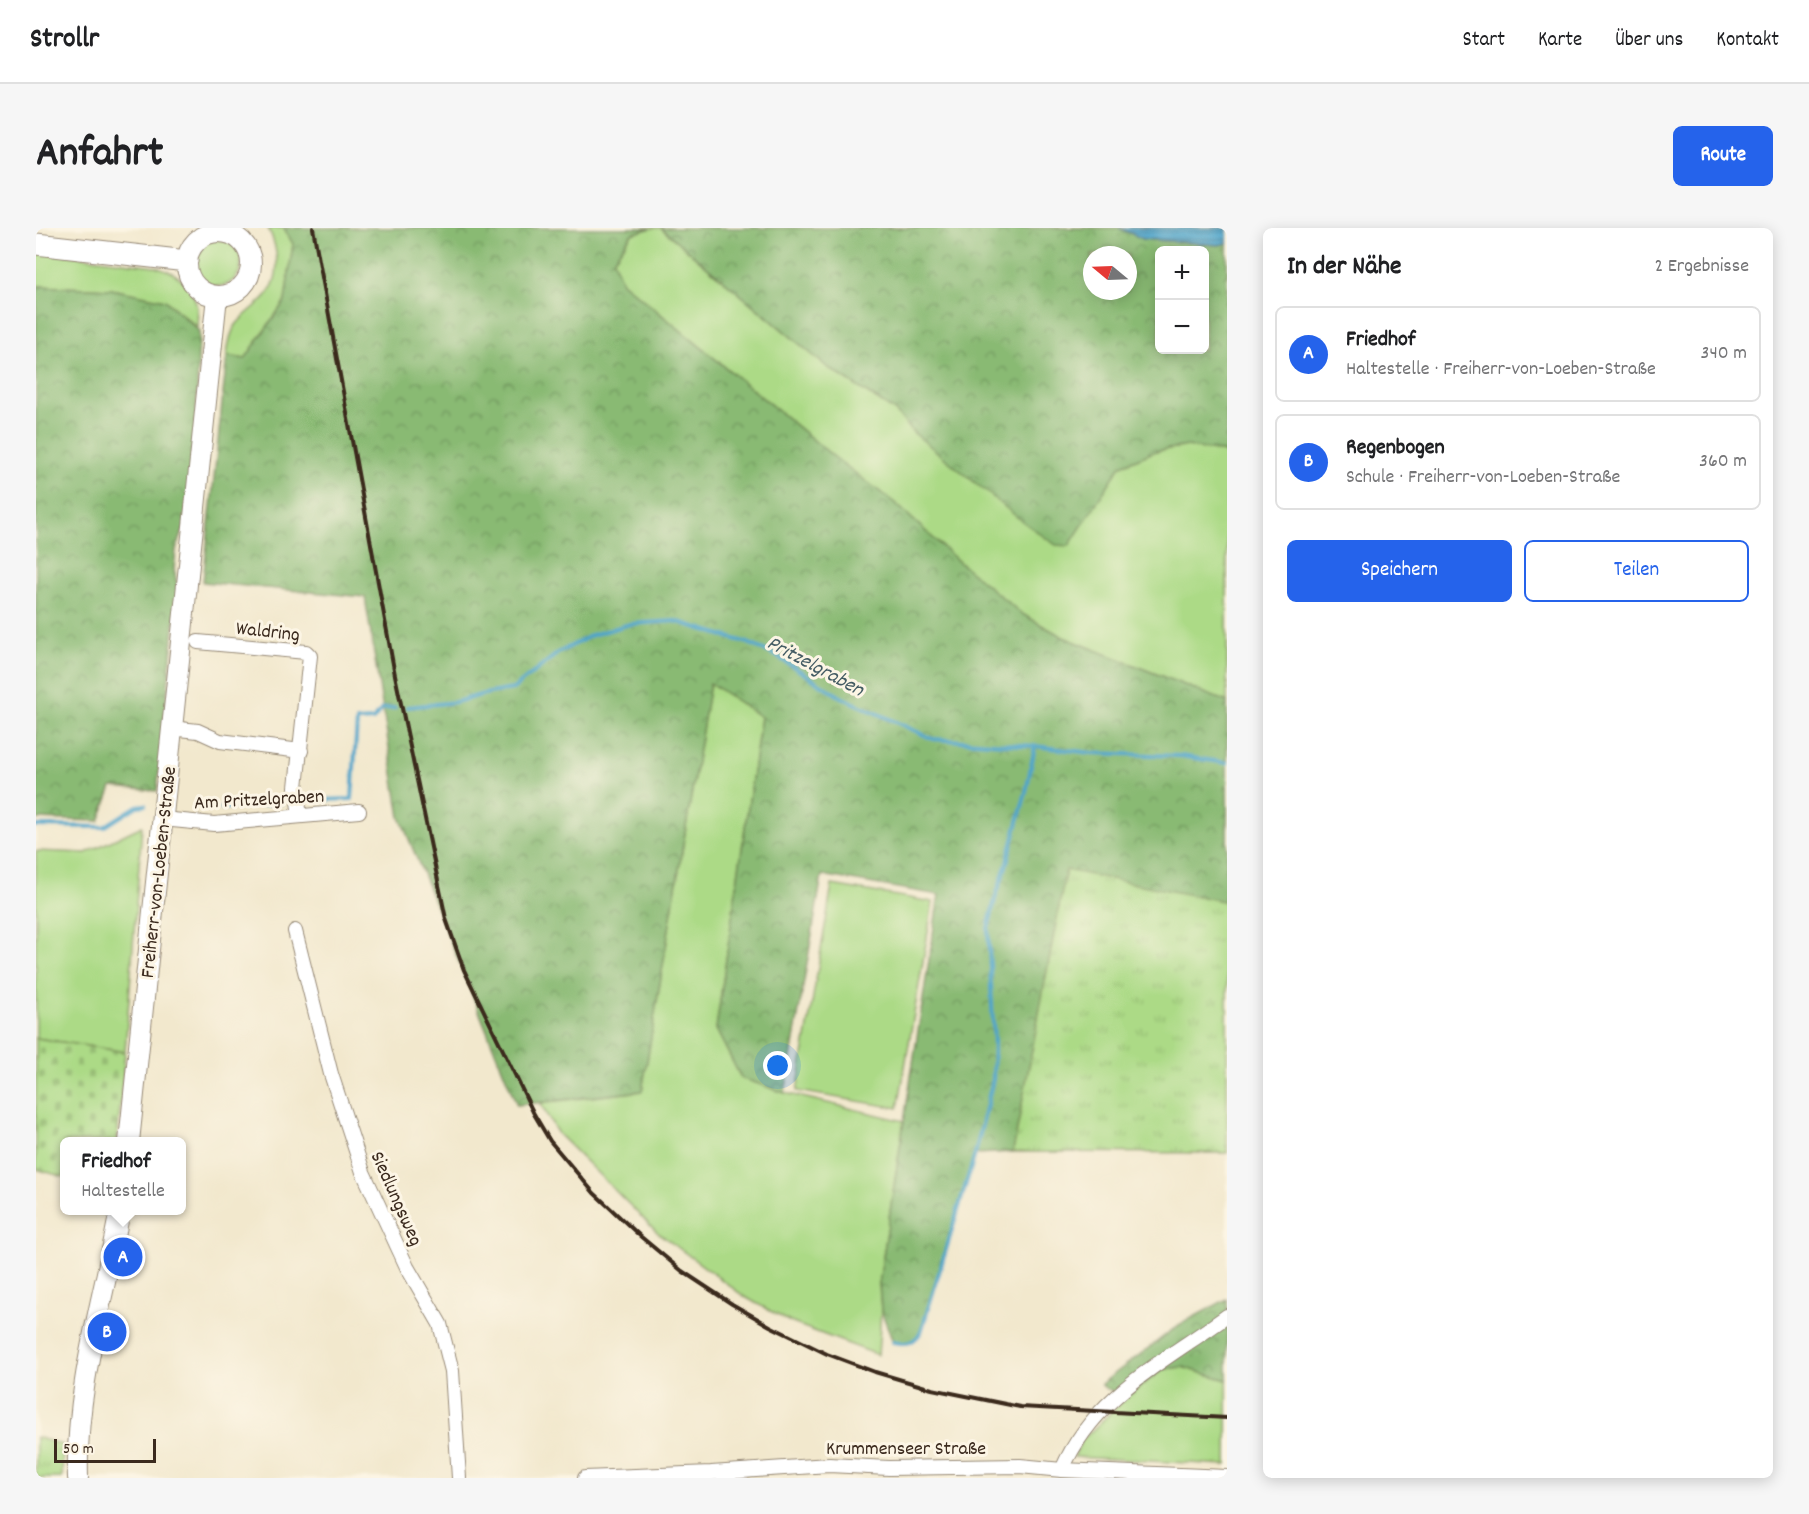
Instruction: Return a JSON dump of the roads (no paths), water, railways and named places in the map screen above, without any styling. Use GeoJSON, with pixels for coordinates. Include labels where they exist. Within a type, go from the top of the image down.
{"type":"FeatureCollection","features":[{"type":"Feature","properties":{"kind":"main road"},"geometry":{"type":"LineString","coordinates":[[221,230],[231,233],[247,246],[252,266],[244,285],[227,296],[207,294],[198,289],[187,271],[189,251],[194,243],[211,232],[221,230]]}},
{"type":"Feature","properties":{"kind":"main road"},"geometry":{"type":"LineString","coordinates":[[36,244],[187,261]]}},
{"type":"Feature","properties":{"kind":"main road","name":"Freiherr-von-Loeben-Straße"},"geometry":{"type":"LineString","coordinates":[[130,1137],[217,296]]}},
{"type":"Feature","properties":{"kind":"main road"},"geometry":{"type":"LineString","coordinates":[[78,1478],[78,1438],[89,1355],[119,1215]]}},
{"type":"Feature","properties":{"kind":"street","name":"Waldring"},"geometry":{"type":"LineString","coordinates":[[198,642],[306,652],[310,656],[296,787],[300,816]]}},
{"type":"Feature","properties":{"kind":"street"},"geometry":{"type":"LineString","coordinates":[[171,729],[198,731],[220,741],[301,751]]}},
{"type":"Feature","properties":{"kind":"street","name":"Am Pritzelgraben"},"geometry":{"type":"LineString","coordinates":[[162,819],[214,824],[359,811]]}},
{"type":"Feature","properties":{"kind":"street","name":"Siedlungsweg"},"geometry":{"type":"LineString","coordinates":[[295,931],[331,1074],[363,1172],[407,1268],[440,1324],[452,1371],[459,1478]]}},
{"type":"Feature","properties":{"kind":"street"},"geometry":{"type":"LineString","coordinates":[[1062,1470],[1071,1448],[1084,1429],[1124,1389],[1227,1316]]}},
{"type":"Feature","properties":{"kind":"street","name":"Krummenseer Straße"},"geometry":{"type":"LineString","coordinates":[[585,1478],[829,1466],[889,1468],[1020,1466],[1227,1477]]}},
{"type":"Feature","properties":{"kind":"water"},"geometry":{"type":"Polygon","coordinates":[[[1119,228],[1227,228],[1227,243],[1219,245],[1143,239],[1119,228]]]}},
{"type":"Feature","properties":{"kind":"waterway","name":"Pritzelgraben"},"geometry":{"type":"LineString","coordinates":[[407,707],[456,702],[513,689],[558,653],[592,635],[630,624],[675,621],[748,643],[775,655],[841,697],[933,739],[1035,746],[1092,753],[1180,756],[1227,763]]}},
{"type":"Feature","properties":{"kind":"waterway","name":"Pritzelgraben"},"geometry":{"type":"LineString","coordinates":[[315,800],[352,799],[357,721],[373,720],[382,709],[395,708]]}},
{"type":"Feature","properties":{"kind":"waterway"},"geometry":{"type":"LineString","coordinates":[[893,1342],[909,1342],[921,1332],[975,1154],[993,1079],[994,1043],[988,929],[1026,792],[1035,746]]}},
{"type":"Feature","properties":{"kind":"waterway","name":"Pritzelgraben"},"geometry":{"type":"LineString","coordinates":[[221,808],[281,803]]}},
{"type":"Feature","properties":{"kind":"waterway","name":"Pritzelgraben"},"geometry":{"type":"LineString","coordinates":[[36,826],[104,827],[137,806],[145,805]]}},
{"type":"Feature","properties":{"kind":"railway"},"geometry":{"type":"LineString","coordinates":[[313,228],[395,675],[446,919],[464,970],[534,1114],[550,1141],[594,1193],[682,1271],[770,1326],[827,1354],[875,1372],[932,1389],[1020,1407],[1227,1418]]}},
{"type":"Feature","properties":{"kind":"place","name":"Friedhof"},"geometry":{"type":"Point","coordinates":[123,1257]}},
{"type":"Feature","properties":{"kind":"place","name":"Regenbogen"},"geometry":{"type":"Point","coordinates":[107,1332]}}]}
